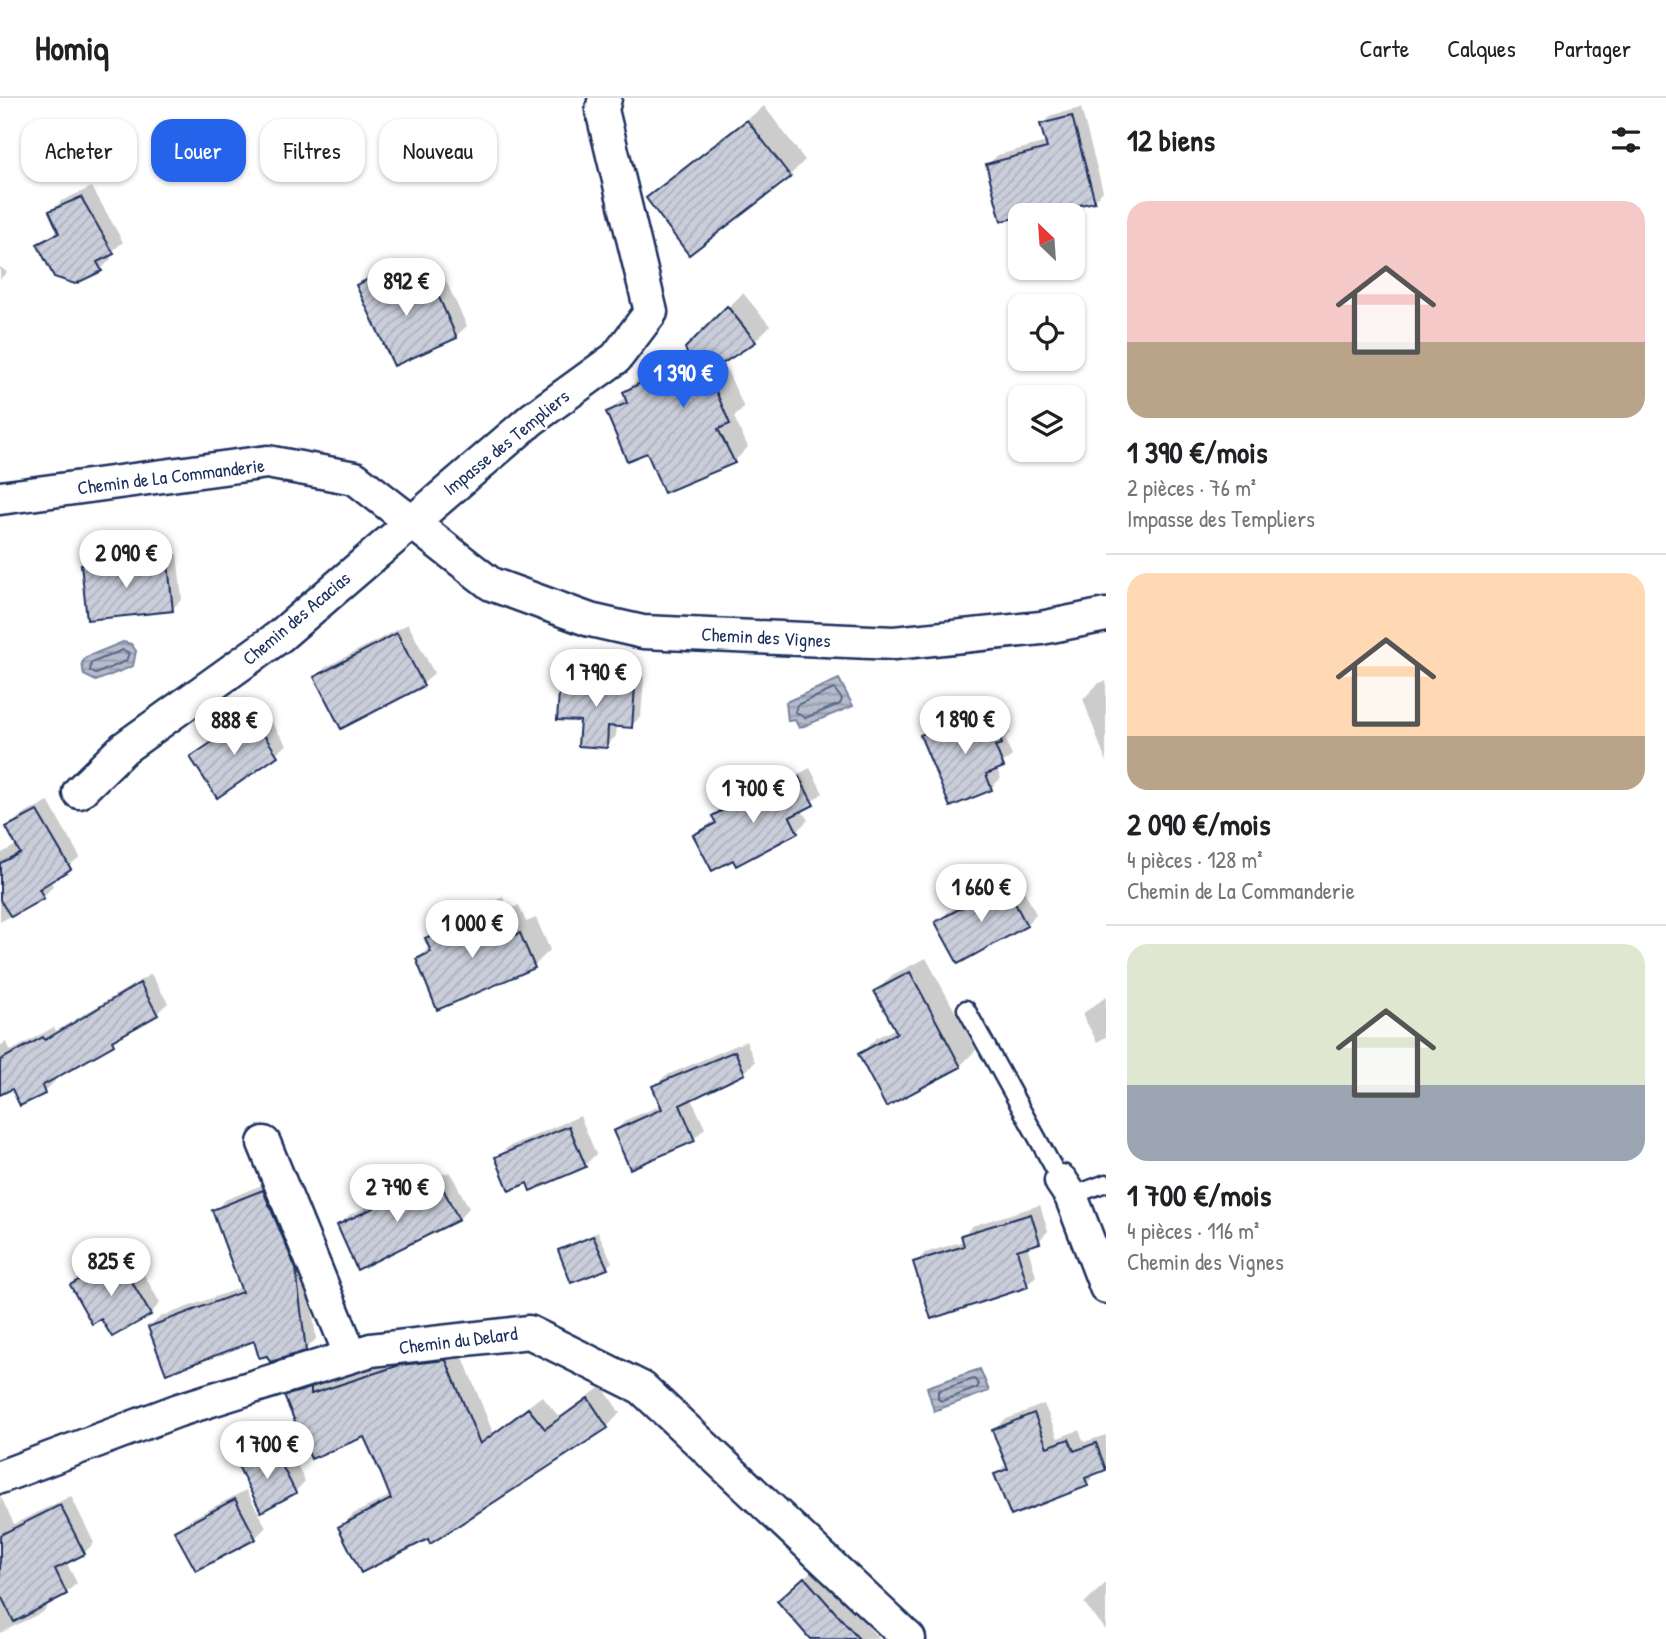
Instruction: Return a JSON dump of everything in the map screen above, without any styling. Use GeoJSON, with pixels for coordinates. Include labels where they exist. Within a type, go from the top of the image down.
{"type":"FeatureCollection","features":[{"type":"Feature","properties":{"kind":"street","name":"Impasse des Templiers"},"geometry":{"type":"LineString","coordinates":[[412,520],[532,419],[615,358],[651,313],[602,110],[605,98]]}},
{"type":"Feature","properties":{"kind":"street","name":"Chemin de La Commanderie"},"geometry":{"type":"LineString","coordinates":[[0,498],[267,462],[355,478],[412,520]]}},
{"type":"Feature","properties":{"kind":"street","name":"Chemin des Vignes"},"geometry":{"type":"LineString","coordinates":[[412,520],[491,584],[590,620],[643,632],[894,643],[1041,628],[1106,615]]}},
{"type":"Feature","properties":{"kind":"street","name":"Chemin des Acacias"},"geometry":{"type":"LineString","coordinates":[[79,792],[124,748],[280,636],[412,520]]}},
{"type":"Feature","properties":{"kind":"street"},"geometry":{"type":"LineString","coordinates":[[264,1143],[351,1356]]}},
{"type":"Feature","properties":{"kind":"street"},"geometry":{"type":"LineString","coordinates":[[1066,1189],[1106,1287]]}},
{"type":"Feature","properties":{"kind":"street","name":"Chemin du Delard"},"geometry":{"type":"LineString","coordinates":[[0,1477],[179,1410],[371,1350],[529,1332],[642,1388],[909,1639]]}},
{"type":"Feature","properties":{"kind":"lane"},"geometry":{"type":"LineString","coordinates":[[966,1009],[1066,1189],[1106,1183]]}},
{"type":"Feature","properties":{"kind":"water"},"geometry":{"type":"Polygon","coordinates":[[[123,642],[131,644],[136,651],[133,666],[96,681],[84,675],[82,663],[86,657],[123,642]]]}},
{"type":"Feature","properties":{"kind":"water"},"geometry":{"type":"Polygon","coordinates":[[[839,679],[853,706],[799,728],[795,720],[788,721],[786,702],[839,679]]]}},
{"type":"Feature","properties":{"kind":"water"},"geometry":{"type":"Polygon","coordinates":[[[980,1369],[989,1391],[934,1411],[927,1387],[980,1369]]]}},
{"type":"Feature","properties":{"kind":"building"},"geometry":{"type":"Polygon","coordinates":[[[1072,116],[1095,202],[1008,203],[1008,220],[1001,221],[986,164],[1047,148],[1040,124],[1072,116]]]}},
{"type":"Feature","properties":{"kind":"building"},"geometry":{"type":"Polygon","coordinates":[[[747,120],[791,177],[689,255],[646,198],[747,120]]]}},
{"type":"Feature","properties":{"kind":"building"},"geometry":{"type":"Polygon","coordinates":[[[81,197],[114,254],[97,262],[102,271],[75,284],[54,277],[37,244],[59,233],[49,211],[81,197]]]}},
{"type":"Feature","properties":{"kind":"building"},"geometry":{"type":"Polygon","coordinates":[[[391,269],[404,299],[434,286],[457,338],[394,366],[356,285],[391,269]]]}},
{"type":"Feature","properties":{"kind":"building"},"geometry":{"type":"Polygon","coordinates":[[[727,306],[756,342],[708,373],[730,424],[718,429],[735,463],[664,493],[647,453],[627,461],[606,412],[627,403],[623,392],[689,358],[685,348],[727,306]]]}},
{"type":"Feature","properties":{"kind":"building"},"geometry":{"type":"Polygon","coordinates":[[[123,560],[124,567],[168,563],[173,611],[87,620],[81,564],[123,560]]]}},
{"type":"Feature","properties":{"kind":"building"},"geometry":{"type":"Polygon","coordinates":[[[397,633],[424,686],[341,729],[314,677],[397,633]]]}},
{"type":"Feature","properties":{"kind":"building"},"geometry":{"type":"Polygon","coordinates":[[[560,680],[635,686],[632,728],[608,726],[607,748],[578,746],[580,721],[557,720],[560,680]]]}},
{"type":"Feature","properties":{"kind":"building"},"geometry":{"type":"Polygon","coordinates":[[[988,708],[1002,744],[995,746],[1004,767],[986,774],[992,790],[950,807],[920,735],[988,708]]]}},
{"type":"Feature","properties":{"kind":"building"},"geometry":{"type":"Polygon","coordinates":[[[251,716],[278,756],[217,798],[190,757],[251,716]]]}},
{"type":"Feature","properties":{"kind":"building"},"geometry":{"type":"Polygon","coordinates":[[[799,777],[814,805],[790,817],[798,833],[736,866],[733,860],[712,871],[693,835],[716,823],[712,816],[771,784],[774,791],[799,777]]]}},
{"type":"Feature","properties":{"kind":"building"},"geometry":{"type":"Polygon","coordinates":[[[37,811],[71,869],[39,889],[44,898],[11,917],[0,900],[0,863],[20,853],[6,827],[37,811]]]}},
{"type":"Feature","properties":{"kind":"building"},"geometry":{"type":"Polygon","coordinates":[[[1005,884],[1027,926],[958,964],[935,922],[1005,884]]]}},
{"type":"Feature","properties":{"kind":"building"},"geometry":{"type":"Polygon","coordinates":[[[487,912],[492,925],[503,920],[510,937],[520,933],[535,968],[437,1010],[416,959],[431,952],[425,938],[487,912]]]}},
{"type":"Feature","properties":{"kind":"building"},"geometry":{"type":"Polygon","coordinates":[[[910,972],[961,1067],[886,1107],[858,1054],[897,1033],[874,991],[910,972]]]}},
{"type":"Feature","properties":{"kind":"building"},"geometry":{"type":"Polygon","coordinates":[[[140,983],[158,1015],[112,1041],[114,1045],[42,1086],[45,1094],[20,1106],[12,1089],[0,1095],[0,1060],[43,1037],[45,1040],[140,983]]]}},
{"type":"Feature","properties":{"kind":"building"},"geometry":{"type":"Polygon","coordinates":[[[735,1051],[745,1074],[680,1105],[695,1141],[630,1169],[613,1131],[662,1109],[652,1086],[735,1051]]]}},
{"type":"Feature","properties":{"kind":"building"},"geometry":{"type":"Polygon","coordinates":[[[569,1126],[586,1167],[530,1191],[527,1183],[509,1191],[495,1157],[569,1126]]]}},
{"type":"Feature","properties":{"kind":"building"},"geometry":{"type":"Polygon","coordinates":[[[439,1181],[459,1220],[357,1270],[337,1225],[414,1189],[439,1181]]]}},
{"type":"Feature","properties":{"kind":"building"},"geometry":{"type":"Polygon","coordinates":[[[263,1190],[296,1269],[306,1351],[270,1362],[267,1356],[259,1358],[254,1341],[166,1374],[148,1327],[242,1292],[212,1210],[263,1190]]]}},
{"type":"Feature","properties":{"kind":"building"},"geometry":{"type":"Polygon","coordinates":[[[1031,1214],[1040,1243],[1017,1250],[1028,1287],[931,1319],[913,1262],[964,1246],[961,1235],[1031,1214]]]}},
{"type":"Feature","properties":{"kind":"building"},"geometry":{"type":"Polygon","coordinates":[[[593,1236],[608,1269],[571,1283],[558,1250],[593,1236]]]}},
{"type":"Feature","properties":{"kind":"building"},"geometry":{"type":"Polygon","coordinates":[[[118,1258],[151,1315],[112,1337],[101,1319],[92,1324],[70,1285],[118,1258]]]}},
{"type":"Feature","properties":{"kind":"building"},"geometry":{"type":"Polygon","coordinates":[[[446,1360],[480,1444],[528,1408],[545,1429],[588,1398],[608,1428],[430,1544],[428,1539],[361,1573],[338,1527],[391,1499],[381,1474],[364,1437],[311,1459],[284,1396],[311,1388],[311,1394],[400,1365],[446,1360]]]}},
{"type":"Feature","properties":{"kind":"building"},"geometry":{"type":"Polygon","coordinates":[[[1034,1413],[1047,1447],[1069,1439],[1074,1451],[1096,1443],[1106,1470],[1085,1478],[1088,1486],[1011,1516],[994,1474],[1008,1469],[992,1430],[1034,1413]]]}},
{"type":"Feature","properties":{"kind":"building"},"geometry":{"type":"Polygon","coordinates":[[[274,1450],[296,1493],[261,1512],[239,1468],[274,1450]]]}},
{"type":"Feature","properties":{"kind":"building"},"geometry":{"type":"Polygon","coordinates":[[[235,1499],[256,1539],[196,1571],[174,1531],[235,1499]]]}},
{"type":"Feature","properties":{"kind":"building"},"geometry":{"type":"Polygon","coordinates":[[[60,1505],[85,1554],[55,1569],[67,1594],[14,1622],[0,1594],[0,1535],[60,1505]]]}},
{"type":"Feature","properties":{"kind":"building"},"geometry":{"type":"Polygon","coordinates":[[[804,1577],[859,1639],[810,1639],[777,1601],[804,1577]]]}}]}
